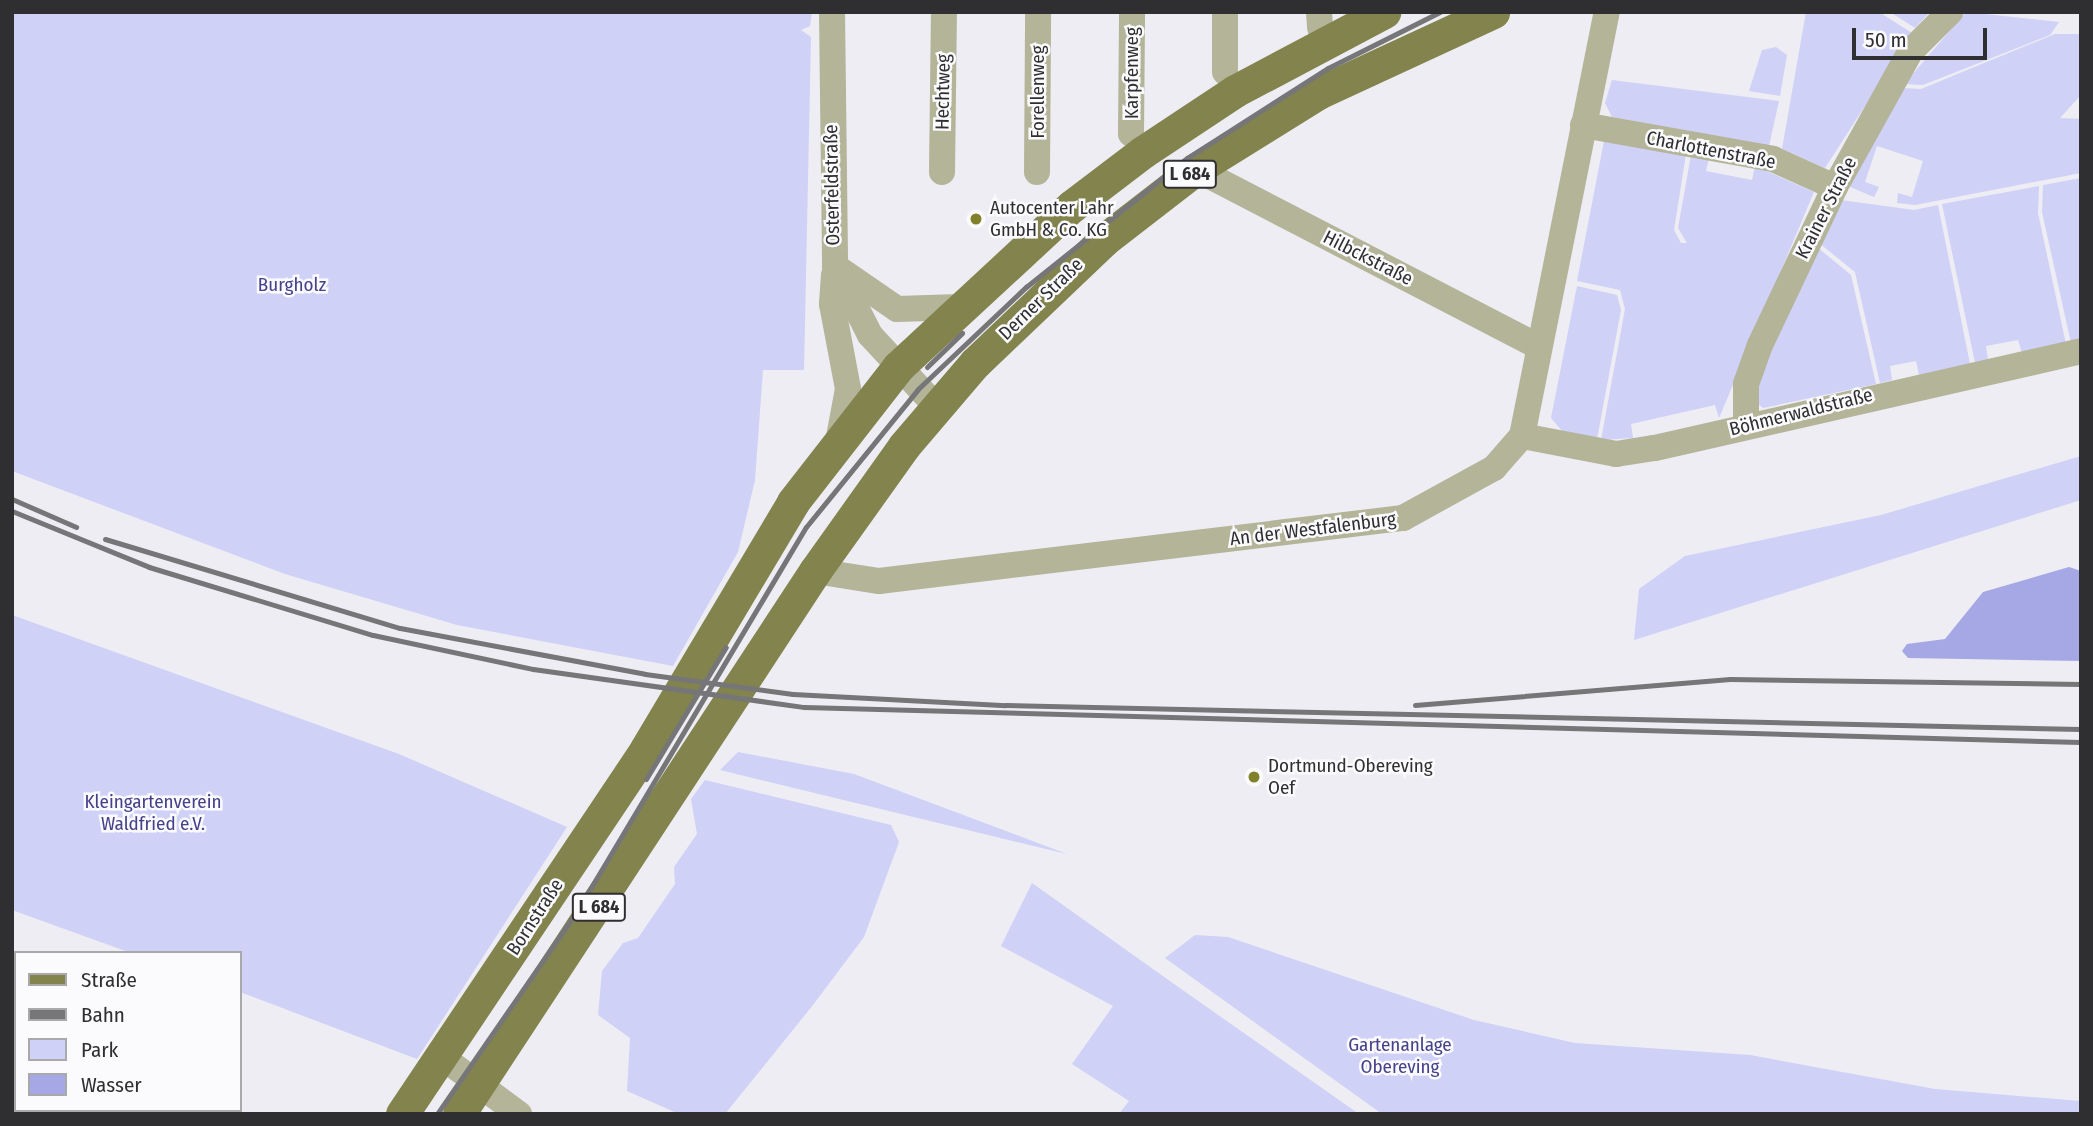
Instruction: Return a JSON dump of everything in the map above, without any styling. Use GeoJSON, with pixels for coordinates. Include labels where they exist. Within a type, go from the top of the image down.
{"type":"FeatureCollection","features":[{"type":"Feature","properties":{"kind":"main road","name":"L 684"},"geometry":{"type":"LineString","coordinates":[[839,437],[898,368],[960,307],[1143,152],[1235,91],[1384,12]]}},
{"type":"Feature","properties":{"kind":"main road","name":"Derner Straße"},"geometry":{"type":"LineString","coordinates":[[481,1086],[815,572],[936,406],[1062,276],[1196,169],[1318,93],[1493,12]]}},
{"type":"Feature","properties":{"kind":"main road","name":"Bornstraße"},"geometry":{"type":"LineString","coordinates":[[402,1114],[665,719],[793,502],[839,437]]}},
{"type":"Feature","properties":{"kind":"main road","name":"L 684"},"geometry":{"type":"LineString","coordinates":[[459,1114],[481,1086]]}},
{"type":"Feature","properties":{"kind":"street","name":"Osterfeldstraße"},"geometry":{"type":"LineString","coordinates":[[832,12],[835,266],[853,311],[898,368],[936,406]]}},
{"type":"Feature","properties":{"kind":"street","name":"Hechtweg"},"geometry":{"type":"LineString","coordinates":[[942,172],[944,12]]}},
{"type":"Feature","properties":{"kind":"street","name":"Forellenweg"},"geometry":{"type":"LineString","coordinates":[[1037,172],[1038,12]]}},
{"type":"Feature","properties":{"kind":"street","name":"Karpfenweg"},"geometry":{"type":"LineString","coordinates":[[1131,134],[1132,12]]}},
{"type":"Feature","properties":{"kind":"street"},"geometry":{"type":"LineString","coordinates":[[1225,12],[1225,72]]}},
{"type":"Feature","properties":{"kind":"street"},"geometry":{"type":"LineString","coordinates":[[1522,436],[1607,12]]}},
{"type":"Feature","properties":{"kind":"street","name":"Krainer Straße"},"geometry":{"type":"LineString","coordinates":[[1746,425],[1746,384],[1760,345],[1835,187],[1910,52],[1950,12]]}},
{"type":"Feature","properties":{"kind":"street","name":"Charlottenstraße"},"geometry":{"type":"LineString","coordinates":[[1583,125],[1773,159],[1835,187]]}},
{"type":"Feature","properties":{"kind":"street","name":"Hilbckstraße"},"geometry":{"type":"LineString","coordinates":[[1196,169],[1539,346]]}},
{"type":"Feature","properties":{"kind":"street"},"geometry":{"type":"LineString","coordinates":[[835,266],[897,309],[960,307]]}},
{"type":"Feature","properties":{"kind":"street"},"geometry":{"type":"LineString","coordinates":[[835,266],[832,304],[848,389],[839,437]]}},
{"type":"Feature","properties":{"kind":"street","name":"Böhmerwaldstraße"},"geometry":{"type":"LineString","coordinates":[[1522,436],[1616,454],[2081,351]]}},
{"type":"Feature","properties":{"kind":"street","name":"An der Westfalenburg"},"geometry":{"type":"LineString","coordinates":[[815,572],[879,581],[1403,518],[1493,468],[1522,436]]}},
{"type":"Feature","properties":{"kind":"street"},"geometry":{"type":"LineString","coordinates":[[442,1057],[519,1114]]}},
{"type":"Feature","properties":{"kind":"green space","name":"Burgholz"},"geometry":{"type":"Polygon","coordinates":[[[12,12],[812,12],[810,26],[801,30],[811,37],[804,370],[763,370],[755,480],[738,552],[673,666],[457,625],[285,574],[12,471],[12,12]]]}},
{"type":"Feature","properties":{"kind":"green space"},"geometry":{"type":"Polygon","coordinates":[[[1806,12],[1879,12],[1912,33],[1825,168],[1782,149],[1806,12]]]}},
{"type":"Feature","properties":{"kind":"green space"},"geometry":{"type":"Polygon","coordinates":[[[1890,12],[1930,12],[1915,28],[1890,12]]]}},
{"type":"Feature","properties":{"kind":"green space"},"geometry":{"type":"Polygon","coordinates":[[[1966,12],[2059,22],[2050,35],[1923,85],[1904,84],[1966,12]]]}},
{"type":"Feature","properties":{"kind":"green space"},"geometry":{"type":"Polygon","coordinates":[[[2055,34],[2081,34],[2081,95],[2060,118],[2081,119],[2081,173],[1915,205],[1897,203],[1898,193],[1912,197],[1923,161],[1877,146],[1865,182],[1879,187],[1874,197],[1848,186],[1902,88],[1921,89],[2055,34]]]}},
{"type":"Feature","properties":{"kind":"green space"},"geometry":{"type":"Polygon","coordinates":[[[1776,47],[1787,55],[1780,96],[1749,91],[1762,50],[1776,47]]]}},
{"type":"Feature","properties":{"kind":"green space"},"geometry":{"type":"Polygon","coordinates":[[[1612,80],[1779,101],[1769,146],[1612,117],[1605,103],[1612,80]]]}},
{"type":"Feature","properties":{"kind":"green space"},"geometry":{"type":"Polygon","coordinates":[[[1604,141],[1686,154],[1674,230],[1681,243],[1687,243],[1678,228],[1691,155],[1709,158],[1706,171],[1752,180],[1755,166],[1814,192],[1719,418],[1715,405],[1631,424],[1633,438],[1601,440],[1625,309],[1620,290],[1577,281],[1604,141]]]}},
{"type":"Feature","properties":{"kind":"green space"},"geometry":{"type":"Polygon","coordinates":[[[2081,178],[2081,341],[2071,343],[2042,212],[2043,185],[2081,178]]]}},
{"type":"Feature","properties":{"kind":"green space"},"geometry":{"type":"Polygon","coordinates":[[[2039,186],[2038,213],[2066,344],[2022,353],[2018,340],[1986,346],[1988,360],[1975,363],[1942,204],[2039,186]]]}},
{"type":"Feature","properties":{"kind":"green space"},"geometry":{"type":"Polygon","coordinates":[[[1841,200],[1914,210],[1938,205],[1970,364],[1919,375],[1916,361],[1890,366],[1892,380],[1880,383],[1855,272],[1819,243],[1841,200]]]}},
{"type":"Feature","properties":{"kind":"green space"},"geometry":{"type":"Polygon","coordinates":[[[1817,247],[1851,275],[1876,384],[1763,408],[1755,401],[1765,358],[1817,247]]]}},
{"type":"Feature","properties":{"kind":"green space"},"geometry":{"type":"Polygon","coordinates":[[[1577,286],[1617,295],[1621,310],[1597,439],[1563,432],[1551,418],[1577,286]]]}},
{"type":"Feature","properties":{"kind":"green space"},"geometry":{"type":"Polygon","coordinates":[[[2081,456],[2081,500],[1634,640],[1639,589],[1685,556],[1881,515],[2081,456]]]}},
{"type":"Feature","properties":{"kind":"green space","name":"Kleingartenverein Waldfried e.V."},"geometry":{"type":"Polygon","coordinates":[[[12,615],[399,754],[567,827],[417,1059],[242,993],[242,951],[125,951],[12,910],[12,615]]]}},
{"type":"Feature","properties":{"kind":"green space"},"geometry":{"type":"Polygon","coordinates":[[[738,752],[854,774],[1067,854],[720,770],[738,752]]]}},
{"type":"Feature","properties":{"kind":"green space"},"geometry":{"type":"Polygon","coordinates":[[[705,780],[891,825],[899,842],[864,937],[725,1114],[679,1114],[627,1091],[630,1038],[598,1015],[602,971],[623,943],[638,938],[675,884],[674,867],[697,834],[691,799],[705,780]]]}},
{"type":"Feature","properties":{"kind":"green space"},"geometry":{"type":"Polygon","coordinates":[[[1032,883],[1359,1114],[1119,1114],[1129,1101],[1072,1064],[1113,1006],[1001,946],[1032,883]]]}},
{"type":"Feature","properties":{"kind":"green space","name":"Gartenanlage Obereving"},"geometry":{"type":"Polygon","coordinates":[[[1195,935],[1228,937],[1474,1020],[1575,1043],[1750,1055],[1935,1089],[2081,1101],[2081,1114],[1382,1114],[1165,958],[1195,935]]]}},
{"type":"Feature","properties":{"kind":"water"},"geometry":{"type":"Polygon","coordinates":[[[2069,567],[2081,571],[2081,661],[1908,658],[1902,651],[1907,644],[1945,639],[1983,592],[2069,567]]]}},
{"type":"Feature","properties":{"kind":"railway"},"geometry":{"type":"LineString","coordinates":[[437,1114],[577,911],[806,527],[918,389],[1026,287],[1187,158],[1328,68],[1440,12]]}},
{"type":"Feature","properties":{"kind":"railway"},"geometry":{"type":"LineString","coordinates":[[927,367],[962,333]]}},
{"type":"Feature","properties":{"kind":"railway"},"geometry":{"type":"LineString","coordinates":[[12,499],[76,527]]}},
{"type":"Feature","properties":{"kind":"railway"},"geometry":{"type":"LineString","coordinates":[[12,511],[149,567],[373,635],[533,669],[804,707],[2081,742]]}},
{"type":"Feature","properties":{"kind":"railway"},"geometry":{"type":"LineString","coordinates":[[105,539],[400,628],[645,674],[793,694],[1006,705],[2081,729]]}},
{"type":"Feature","properties":{"kind":"railway"},"geometry":{"type":"LineString","coordinates":[[646,779],[726,647]]}},
{"type":"Feature","properties":{"kind":"railway"},"geometry":{"type":"LineString","coordinates":[[1415,705],[1730,679],[2081,684]]}},
{"type":"Feature","properties":{"kind":"place","name":"Autocenter Lahr GmbH & Co. KG"},"geometry":{"type":"Point","coordinates":[976,219]}},
{"type":"Feature","properties":{"kind":"place","name":"Dortmund-Obereving Oef"},"geometry":{"type":"Point","coordinates":[1254,777]}}]}
